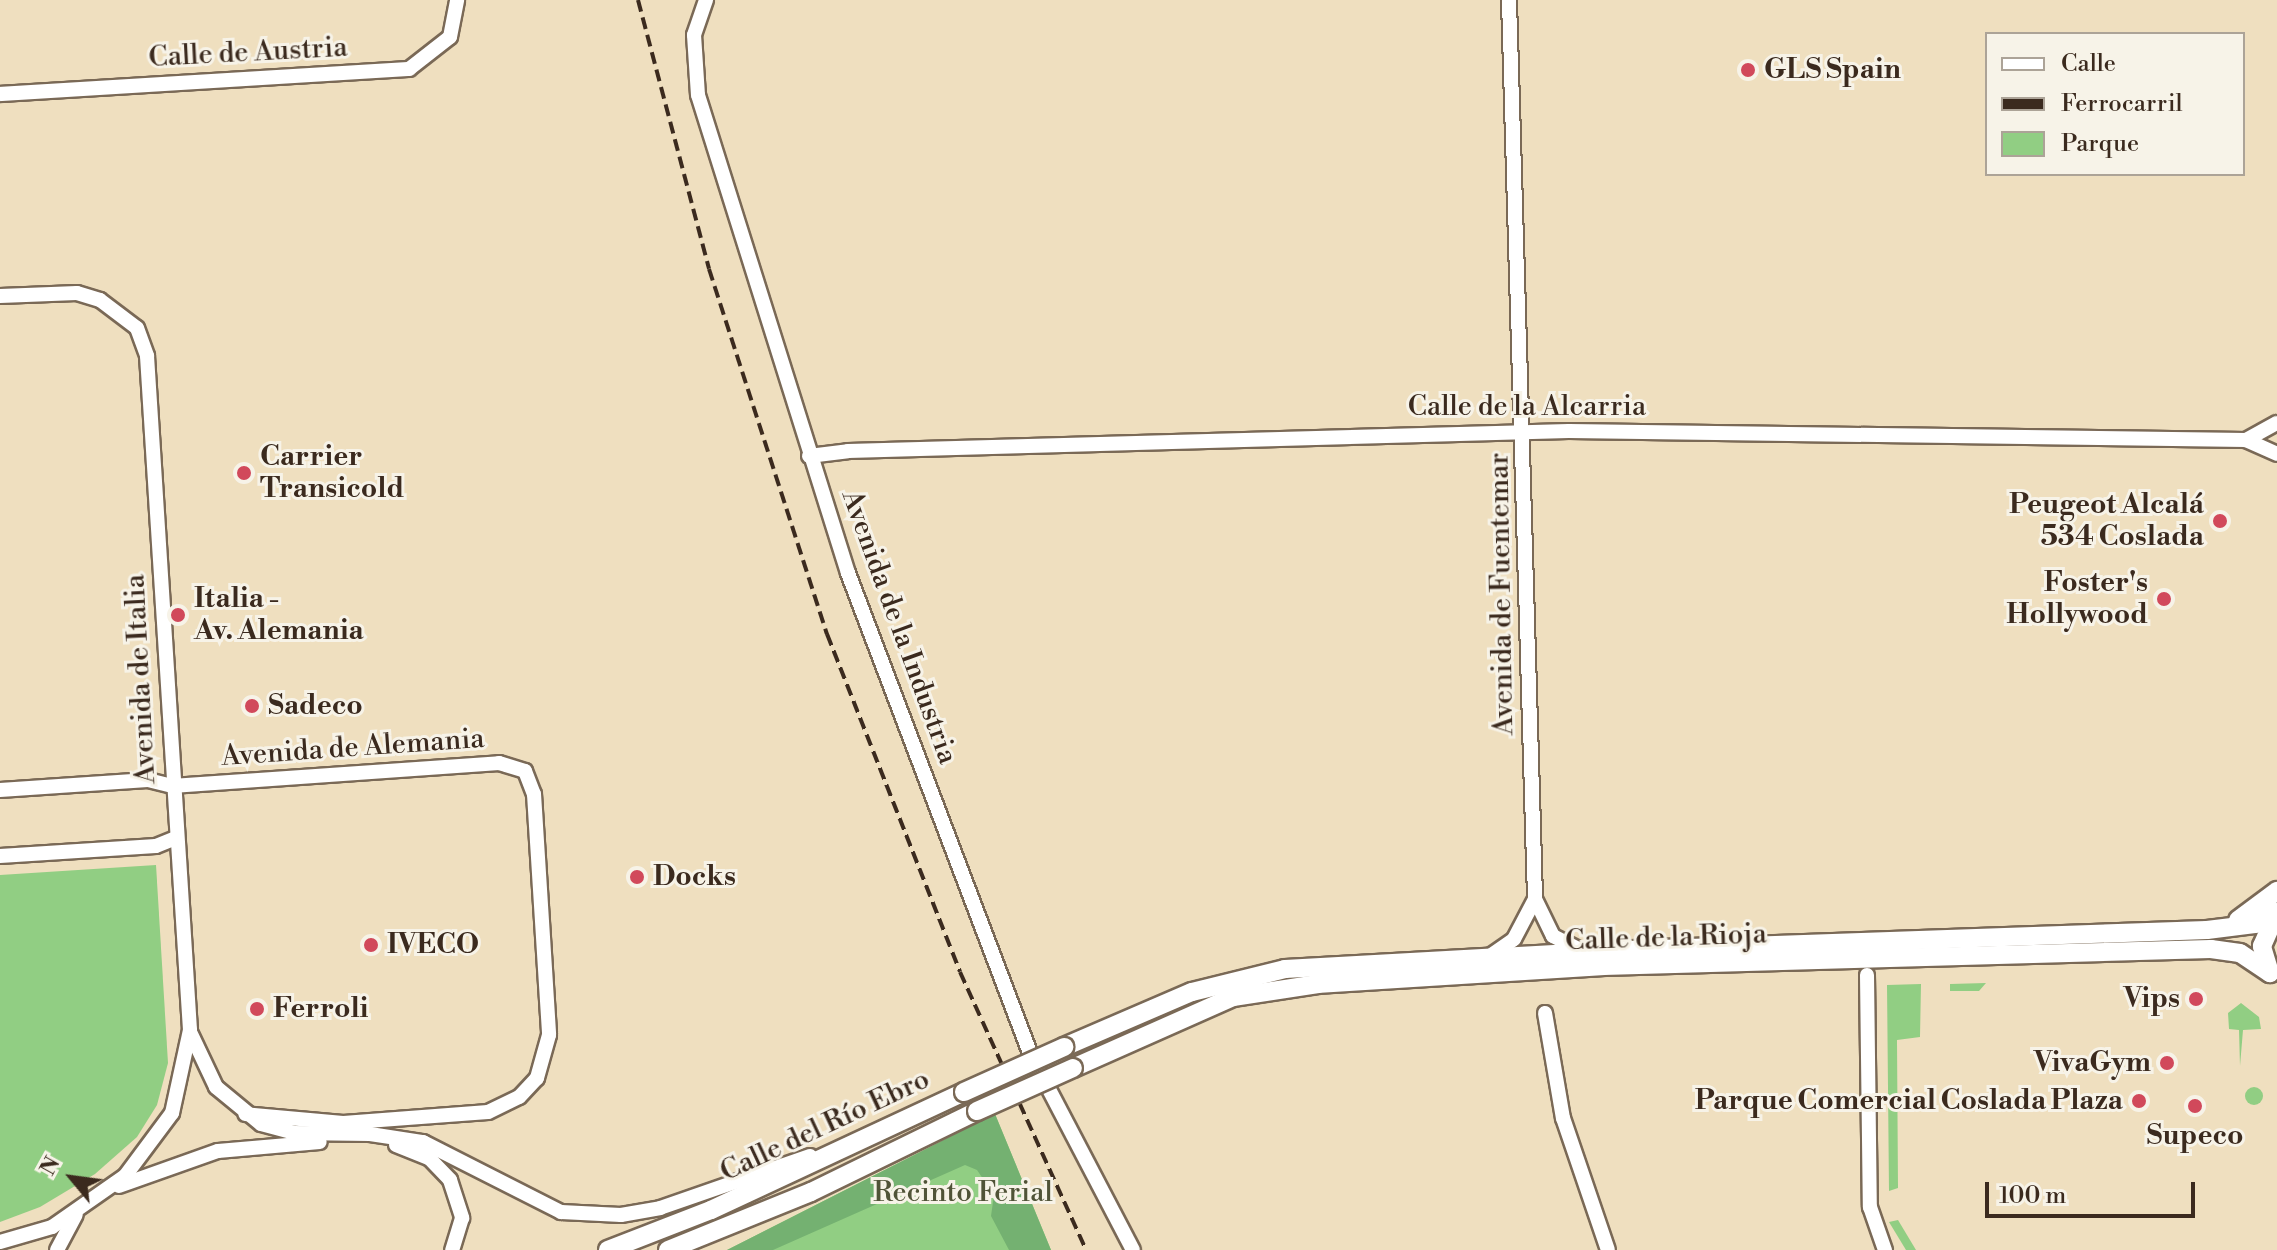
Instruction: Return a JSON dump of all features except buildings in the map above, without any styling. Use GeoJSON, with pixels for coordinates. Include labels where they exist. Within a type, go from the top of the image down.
{"type":"FeatureCollection","features":[{"type":"Feature","properties":{"kind":"main road","name":"Calle de la Rioja"},"geometry":{"type":"LineString","coordinates":[[2207,930],[2252,912],[2277,891]]}},
{"type":"Feature","properties":{"kind":"main road","name":"Calle de la Rioja"},"geometry":{"type":"LineString","coordinates":[[1064,1047],[1192,992],[1255,974],[1586,952],[2207,930],[2255,924],[2277,912]]}},
{"type":"Feature","properties":{"kind":"main road"},"geometry":{"type":"LineString","coordinates":[[2274,977],[2262,946],[2277,912]]}},
{"type":"Feature","properties":{"kind":"main road","name":"Calle de la Rioja"},"geometry":{"type":"LineString","coordinates":[[1073,1068],[1233,997],[1318,984],[1603,966],[2211,949],[2240,953],[2274,977]]}},
{"type":"Feature","properties":{"kind":"main road","name":"Calle del Río Ebro"},"geometry":{"type":"LineString","coordinates":[[608,1250],[864,1139],[1064,1047]]}},
{"type":"Feature","properties":{"kind":"main road","name":"Calle del Río Ebro"},"geometry":{"type":"LineString","coordinates":[[668,1250],[811,1192],[1073,1068]]}},
{"type":"Feature","properties":{"kind":"main road"},"geometry":{"type":"LineString","coordinates":[[703,1250],[811,1192]]}},
{"type":"Feature","properties":{"kind":"street","name":"Calle de Austria"},"geometry":{"type":"LineString","coordinates":[[0,94],[409,69],[450,37],[457,0]]}},
{"type":"Feature","properties":{"kind":"street","name":"Avenida de la Industria"},"geometry":{"type":"LineString","coordinates":[[706,0],[694,35],[698,95],[848,573],[1030,1053],[1133,1250]]}},
{"type":"Feature","properties":{"kind":"street","name":"Avenida de Fuentemar"},"geometry":{"type":"LineString","coordinates":[[1509,0],[1524,431],[1535,899],[1553,936],[1586,952]]}},
{"type":"Feature","properties":{"kind":"street","name":"Avenida de Italia"},"geometry":{"type":"LineString","coordinates":[[3,293],[88,295],[137,328],[152,392],[172,786],[190,1030]]}},
{"type":"Feature","properties":{"kind":"street","name":"Calle de la Alcarria"},"geometry":{"type":"LineString","coordinates":[[2246,440],[2277,423]]}},
{"type":"Feature","properties":{"kind":"street","name":"Calle de la Alcarria"},"geometry":{"type":"LineString","coordinates":[[809,456],[1524,431],[2246,440],[2277,454]]}},
{"type":"Feature","properties":{"kind":"street","name":"Avenida de Alemania"},"geometry":{"type":"LineString","coordinates":[[0,790],[148,780],[172,786],[499,763],[525,771],[534,794],[549,1035],[537,1078],[519,1097],[488,1112],[343,1123],[245,1114]]}},
{"type":"Feature","properties":{"kind":"street"},"geometry":{"type":"LineString","coordinates":[[0,856],[156,846],[176,838]]}},
{"type":"Feature","properties":{"kind":"street","name":"Avenida de Fuentemar"},"geometry":{"type":"LineString","coordinates":[[1487,958],[1514,939],[1535,899]]}},
{"type":"Feature","properties":{"kind":"street"},"geometry":{"type":"LineString","coordinates":[[1867,975],[1870,1207],[1885,1250]]}},
{"type":"Feature","properties":{"kind":"street"},"geometry":{"type":"LineString","coordinates":[[1545,1013],[1563,1118],[1608,1250]]}},
{"type":"Feature","properties":{"kind":"street"},"geometry":{"type":"LineString","coordinates":[[190,1030],[216,1087],[245,1114],[280,1131],[370,1134],[423,1142],[528,1199],[561,1212],[591,1215],[660,1208],[864,1139]]}},
{"type":"Feature","properties":{"kind":"street"},"geometry":{"type":"LineString","coordinates":[[0,1242],[39,1232],[77,1213],[145,1154],[172,1113],[190,1030]]}},
{"type":"Feature","properties":{"kind":"street"},"geometry":{"type":"LineString","coordinates":[[104,1192],[218,1151],[346,1141],[392,1143],[430,1159],[450,1180],[462,1218],[452,1250]]}},
{"type":"Feature","properties":{"kind":"street"},"geometry":{"type":"LineString","coordinates":[[57,1250],[77,1213]]}},
{"type":"Feature","properties":{"kind":"green space"},"geometry":{"type":"Polygon","coordinates":[[[156,865],[168,1063],[157,1105],[137,1137],[95,1174],[40,1207],[0,1222],[0,875],[156,865]]]}},
{"type":"Feature","properties":{"kind":"green space"},"geometry":{"type":"Polygon","coordinates":[[[1986,983],[1979,991],[1950,991],[1950,984],[1986,983]]]}},
{"type":"Feature","properties":{"kind":"green space"},"geometry":{"type":"Polygon","coordinates":[[[1921,984],[1920,1037],[1897,1040],[1898,1188],[1889,1191],[1887,985],[1921,984]]]}},
{"type":"Feature","properties":{"kind":"green space"},"geometry":{"type":"Polygon","coordinates":[[[2241,1003],[2259,1017],[2261,1029],[2243,1030],[2240,1066],[2239,1030],[2229,1029],[2228,1013],[2241,1003]]]}},
{"type":"Feature","properties":{"kind":"green space"},"geometry":{"type":"Polygon","coordinates":[[[2254,1087],[2263,1096],[2254,1105],[2245,1096],[2254,1087]]]}},
{"type":"Feature","properties":{"kind":"green space","name":"Recinto Ferial"},"geometry":{"type":"Polygon","coordinates":[[[995,1114],[1051,1250],[727,1250],[995,1114]]]}},
{"type":"Feature","properties":{"kind":"green space"},"geometry":{"type":"Polygon","coordinates":[[[995,1114],[1051,1250],[1009,1250],[991,1216],[994,1195],[977,1170],[965,1165],[773,1250],[727,1250],[995,1114]]]}},
{"type":"Feature","properties":{"kind":"green space"},"geometry":{"type":"Polygon","coordinates":[[[1898,1220],[1916,1250],[1906,1250],[1889,1222],[1898,1220]]]}},
{"type":"Feature","properties":{"kind":"railway"},"geometry":{"type":"LineString","coordinates":[[638,0],[709,269],[827,634],[960,972],[1086,1250]]}},
{"type":"Feature","properties":{"kind":"place","name":"GLS Spain"},"geometry":{"type":"Point","coordinates":[1748,70]}},
{"type":"Feature","properties":{"kind":"place","name":"Carrier Transicold"},"geometry":{"type":"Point","coordinates":[244,473]}},
{"type":"Feature","properties":{"kind":"place","name":"Peugeot Alcalá 534 Coslada"},"geometry":{"type":"Point","coordinates":[2220,521]}},
{"type":"Feature","properties":{"kind":"place","name":"Foster's Hollywood"},"geometry":{"type":"Point","coordinates":[2164,599]}},
{"type":"Feature","properties":{"kind":"place","name":"Italia - Av. Alemania"},"geometry":{"type":"Point","coordinates":[178,615]}},
{"type":"Feature","properties":{"kind":"place","name":"Sadeco"},"geometry":{"type":"Point","coordinates":[252,706]}},
{"type":"Feature","properties":{"kind":"place","name":"Docks"},"geometry":{"type":"Point","coordinates":[637,877]}},
{"type":"Feature","properties":{"kind":"place","name":"IVECO"},"geometry":{"type":"Point","coordinates":[371,945]}},
{"type":"Feature","properties":{"kind":"place","name":"Vips"},"geometry":{"type":"Point","coordinates":[2196,999]}},
{"type":"Feature","properties":{"kind":"place","name":"Ferroli"},"geometry":{"type":"Point","coordinates":[257,1009]}},
{"type":"Feature","properties":{"kind":"place","name":"VivaGym"},"geometry":{"type":"Point","coordinates":[2167,1063]}},
{"type":"Feature","properties":{"kind":"place","name":"Parque Comercial Coslada Plaza"},"geometry":{"type":"Point","coordinates":[2139,1101]}},
{"type":"Feature","properties":{"kind":"place","name":"Supeco"},"geometry":{"type":"Point","coordinates":[2195,1106]}}]}
